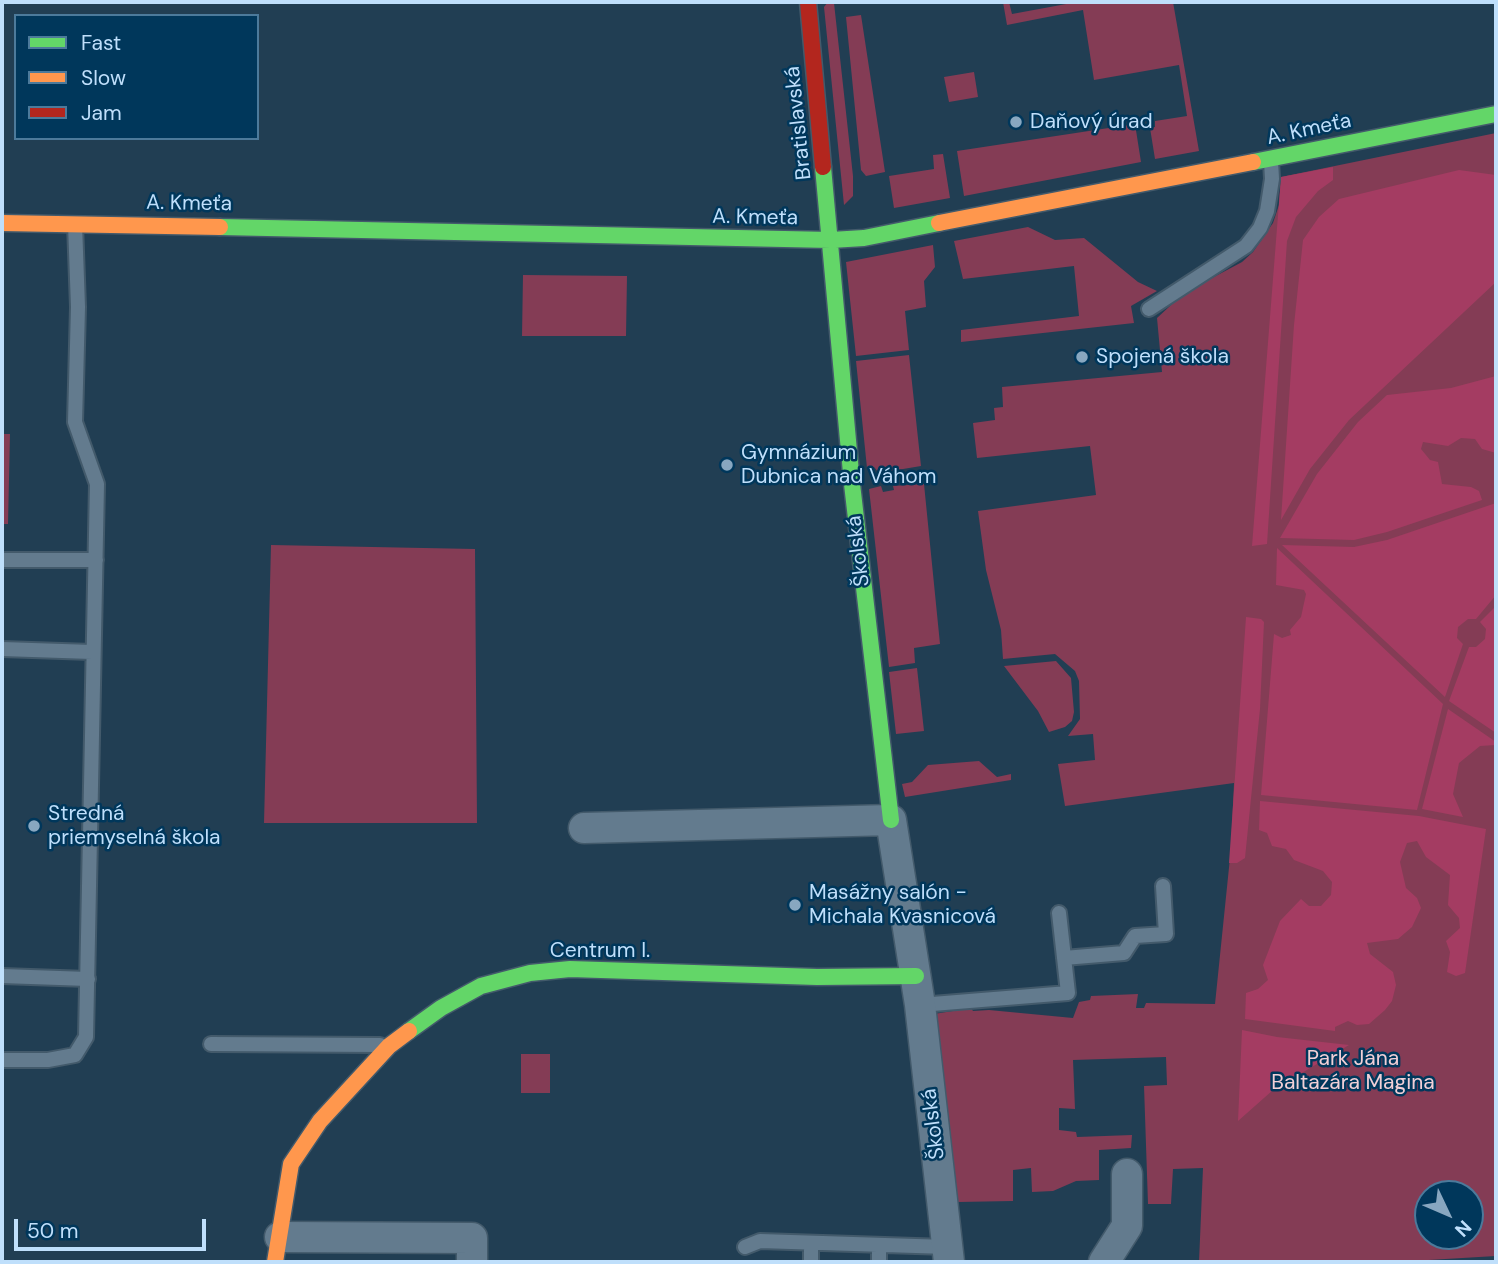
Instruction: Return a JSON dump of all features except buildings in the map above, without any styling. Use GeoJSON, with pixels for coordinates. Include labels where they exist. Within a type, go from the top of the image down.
{"type":"FeatureCollection","features":[{"type":"Feature","properties":{"kind":"street","name":"Bratislavská"},"geometry":{"type":"LineString","coordinates":[[808,2],[831,240]]}},
{"type":"Feature","properties":{"kind":"street","name":"A. Kmeťa"},"geometry":{"type":"LineString","coordinates":[[2,223],[831,240],[864,238],[1496,114]]}},
{"type":"Feature","properties":{"kind":"street","name":"Školská"},"geometry":{"type":"LineString","coordinates":[[831,240],[830,267],[852,484],[891,820],[918,990],[948,1255]]}},
{"type":"Feature","properties":{"kind":"street"},"geometry":{"type":"LineString","coordinates":[[584,828],[891,820]]}},
{"type":"Feature","properties":{"kind":"street","name":"Centrum I."},"geometry":{"type":"LineString","coordinates":[[278,1250],[291,1164],[320,1121],[389,1046],[441,1008],[481,986],[530,973],[570,968],[817,977],[918,990]]}},
{"type":"Feature","properties":{"kind":"street"},"geometry":{"type":"LineString","coordinates":[[1104,1262],[1127,1226],[1127,1174]]}},
{"type":"Feature","properties":{"kind":"street"},"geometry":{"type":"LineString","coordinates":[[278,1250],[472,1238],[472,1262]]}},
{"type":"Feature","properties":{"kind":"lane"},"geometry":{"type":"LineString","coordinates":[[1149,309],[1246,246],[1260,228],[1267,211],[1272,179],[1271,160]]}},
{"type":"Feature","properties":{"kind":"lane"},"geometry":{"type":"LineString","coordinates":[[2,1060],[48,1060],[75,1055],[86,1037],[97,484],[75,422],[78,307],[75,223]]}},
{"type":"Feature","properties":{"kind":"lane"},"geometry":{"type":"LineString","coordinates":[[2,560],[96,560]]}},
{"type":"Feature","properties":{"kind":"lane"},"geometry":{"type":"LineString","coordinates":[[2,649],[92,652]]}},
{"type":"Feature","properties":{"kind":"lane"},"geometry":{"type":"LineString","coordinates":[[1064,958],[1124,953],[1135,936],[1166,934],[1163,886]]}},
{"type":"Feature","properties":{"kind":"lane"},"geometry":{"type":"LineString","coordinates":[[918,990],[1068,993],[1059,913]]}},
{"type":"Feature","properties":{"kind":"lane"},"geometry":{"type":"LineString","coordinates":[[2,976],[88,979]]}},
{"type":"Feature","properties":{"kind":"lane"},"geometry":{"type":"LineString","coordinates":[[211,1044],[389,1046]]}},
{"type":"Feature","properties":{"kind":"lane"},"geometry":{"type":"LineString","coordinates":[[745,1247],[755,1241],[879,1245],[948,1255]]}},
{"type":"Feature","properties":{"kind":"lane"},"geometry":{"type":"LineString","coordinates":[[811,1243],[811,1262]]}},
{"type":"Feature","properties":{"kind":"lane"},"geometry":{"type":"LineString","coordinates":[[879,1245],[879,1262]]}},
{"type":"Feature","properties":{"kind":"green space"},"geometry":{"type":"Polygon","coordinates":[[[828,2],[834,3],[853,176],[853,196],[844,205],[824,7],[828,2]]]}},
{"type":"Feature","properties":{"kind":"green space"},"geometry":{"type":"Polygon","coordinates":[[[1003,2],[1009,2],[1012,14],[1077,2],[1173,2],[1199,151],[1155,159],[1150,128],[1155,127],[1155,121],[1187,116],[1179,65],[1094,80],[1083,10],[1007,25],[1003,2]]]}},
{"type":"Feature","properties":{"kind":"green space"},"geometry":{"type":"Polygon","coordinates":[[[861,15],[885,172],[866,176],[861,170],[846,17],[861,15]]]}},
{"type":"Feature","properties":{"kind":"green space"},"geometry":{"type":"Polygon","coordinates":[[[974,72],[978,97],[949,102],[944,77],[974,72]]]}},
{"type":"Feature","properties":{"kind":"green space"},"geometry":{"type":"Polygon","coordinates":[[[1135,124],[1141,162],[964,196],[957,151],[1135,124]]]}},
{"type":"Feature","properties":{"kind":"green space","name":"Park Jána Baltazára Magina"},"geometry":{"type":"Polygon","coordinates":[[[1496,133],[1496,1256],[1395,1262],[1199,1262],[1203,1168],[1173,1169],[1171,1204],[1148,1204],[1144,1086],[1167,1085],[1166,1057],[1073,1060],[1075,1109],[1059,1108],[1059,1130],[1076,1132],[1077,1137],[1132,1135],[1131,1148],[1099,1150],[1099,1180],[1076,1181],[1053,1191],[1032,1192],[1031,1168],[1013,1170],[1013,1201],[958,1202],[934,1014],[971,1008],[973,1011],[989,1010],[1073,1018],[1079,1002],[1090,1000],[1091,996],[1138,994],[1136,1008],[1144,1008],[1146,1003],[1215,1004],[1231,848],[1234,783],[1065,806],[1058,764],[1095,760],[1093,734],[1068,736],[1080,719],[1079,681],[1075,671],[1055,654],[1003,659],[1001,630],[986,570],[978,511],[1096,495],[1090,446],[977,458],[973,423],[995,420],[994,408],[1003,407],[1002,387],[1162,372],[1157,318],[1184,293],[1242,262],[1253,252],[1273,223],[1279,205],[1281,177],[1496,133]]]}},
{"type":"Feature","properties":{"kind":"green space"},"geometry":{"type":"Polygon","coordinates":[[[943,154],[950,198],[894,208],[889,176],[934,169],[933,155],[943,154]]]}},
{"type":"Feature","properties":{"kind":"green space"},"geometry":{"type":"Polygon","coordinates":[[[1028,227],[1055,240],[1084,238],[1138,282],[1157,291],[1131,306],[1134,323],[961,342],[961,330],[1079,316],[1074,266],[963,279],[954,241],[1028,227]]]}},
{"type":"Feature","properties":{"kind":"green space"},"geometry":{"type":"Polygon","coordinates":[[[933,245],[935,267],[924,281],[926,307],[905,311],[909,350],[856,356],[846,262],[933,245]]]}},
{"type":"Feature","properties":{"kind":"green space"},"geometry":{"type":"Polygon","coordinates":[[[523,275],[627,276],[626,336],[522,336],[523,275]]]}},
{"type":"Feature","properties":{"kind":"green space"},"geometry":{"type":"Polygon","coordinates":[[[909,355],[921,466],[879,473],[874,467],[867,468],[856,361],[909,355]]]}},
{"type":"Feature","properties":{"kind":"green space"},"geometry":{"type":"Polygon","coordinates":[[[2,434],[10,434],[8,524],[2,524],[2,434]]]}},
{"type":"Feature","properties":{"kind":"green space"},"geometry":{"type":"Polygon","coordinates":[[[924,484],[940,644],[914,648],[915,663],[889,667],[869,489],[881,486],[883,492],[894,490],[893,486],[924,484]]]}},
{"type":"Feature","properties":{"kind":"green space"},"geometry":{"type":"Polygon","coordinates":[[[271,545],[475,549],[477,823],[264,823],[271,545]]]}},
{"type":"Feature","properties":{"kind":"green space"},"geometry":{"type":"Polygon","coordinates":[[[1056,661],[1071,678],[1074,712],[1072,721],[1065,727],[1049,732],[1038,711],[1004,666],[1056,661]]]}},
{"type":"Feature","properties":{"kind":"green space"},"geometry":{"type":"Polygon","coordinates":[[[917,668],[924,731],[896,734],[889,672],[917,668]]]}},
{"type":"Feature","properties":{"kind":"green space"},"geometry":{"type":"Polygon","coordinates":[[[979,761],[997,777],[1011,774],[1011,780],[905,797],[902,784],[912,782],[928,765],[979,761]]]}},
{"type":"Feature","properties":{"kind":"green space"},"geometry":{"type":"Polygon","coordinates":[[[521,1054],[550,1054],[550,1093],[521,1093],[521,1054]]]}},
{"type":"Feature","properties":{"kind":"shaded area"},"geometry":{"type":"Polygon","coordinates":[[[1333,167],[1333,180],[1318,191],[1296,217],[1287,241],[1267,544],[1252,546],[1281,177],[1333,167]]]}},
{"type":"Feature","properties":{"kind":"shaded area"},"geometry":{"type":"Polygon","coordinates":[[[1459,170],[1496,175],[1496,282],[1349,420],[1310,469],[1281,520],[1294,325],[1303,240],[1319,217],[1339,199],[1459,170]]]}},
{"type":"Feature","properties":{"kind":"shaded area"},"geometry":{"type":"Polygon","coordinates":[[[1496,376],[1496,453],[1482,449],[1475,439],[1461,438],[1448,446],[1423,442],[1421,449],[1430,460],[1438,462],[1442,484],[1471,487],[1479,491],[1482,500],[1387,532],[1354,540],[1280,538],[1317,474],[1358,422],[1387,395],[1451,388],[1496,376]]]}},
{"type":"Feature","properties":{"kind":"shaded area"},"geometry":{"type":"Polygon","coordinates":[[[1496,503],[1496,595],[1476,619],[1468,619],[1458,627],[1457,638],[1463,644],[1445,697],[1282,545],[1354,547],[1387,540],[1496,503]]]}},
{"type":"Feature","properties":{"kind":"shaded area"},"geometry":{"type":"Polygon","coordinates":[[[1277,548],[1443,704],[1417,810],[1261,795],[1274,634],[1282,638],[1291,635],[1290,630],[1301,617],[1306,594],[1304,590],[1276,585],[1277,548]]]}},
{"type":"Feature","properties":{"kind":"shaded area"},"geometry":{"type":"Polygon","coordinates":[[[1496,606],[1496,733],[1449,701],[1469,647],[1476,647],[1485,639],[1486,629],[1480,622],[1496,606]]]}},
{"type":"Feature","properties":{"kind":"shaded area"},"geometry":{"type":"Polygon","coordinates":[[[1246,617],[1264,622],[1260,709],[1245,858],[1237,863],[1229,863],[1246,617]]]}},
{"type":"Feature","properties":{"kind":"shaded area"},"geometry":{"type":"Polygon","coordinates":[[[1448,709],[1496,742],[1496,745],[1480,746],[1459,763],[1453,794],[1463,817],[1422,809],[1448,709]]]}},
{"type":"Feature","properties":{"kind":"shaded area"},"geometry":{"type":"Polygon","coordinates":[[[1260,801],[1419,816],[1486,829],[1465,973],[1456,976],[1447,972],[1450,952],[1446,941],[1460,928],[1459,918],[1448,905],[1450,875],[1426,857],[1417,841],[1407,843],[1400,862],[1406,888],[1417,898],[1421,908],[1412,927],[1398,939],[1367,943],[1370,954],[1393,972],[1396,985],[1392,1001],[1385,1010],[1369,1024],[1357,1025],[1348,1021],[1335,1027],[1335,1031],[1245,1019],[1246,993],[1258,989],[1268,980],[1263,965],[1280,921],[1301,899],[1309,906],[1321,906],[1331,895],[1332,882],[1323,871],[1294,860],[1286,849],[1272,846],[1267,833],[1259,830],[1260,801]]]}},
{"type":"Feature","properties":{"kind":"shaded area"},"geometry":{"type":"Polygon","coordinates":[[[1242,1030],[1349,1045],[1273,1090],[1238,1121],[1242,1030]]]}},
{"type":"Feature","properties":{"kind":"traffic: fast"},"geometry":{"type":"LineString","coordinates":[[1253,162],[1496,114]]}},
{"type":"Feature","properties":{"kind":"traffic: fast"},"geometry":{"type":"LineString","coordinates":[[823,167],[852,484],[891,820]]}},
{"type":"Feature","properties":{"kind":"traffic: fast"},"geometry":{"type":"LineString","coordinates":[[220,227],[831,240],[864,238],[939,223]]}},
{"type":"Feature","properties":{"kind":"traffic: fast"},"geometry":{"type":"LineString","coordinates":[[409,1031],[441,1008],[481,986],[530,973],[570,969],[817,977],[916,976]]}},
{"type":"Feature","properties":{"kind":"traffic: slow"},"geometry":{"type":"LineString","coordinates":[[939,223],[1253,162]]}},
{"type":"Feature","properties":{"kind":"traffic: slow"},"geometry":{"type":"LineString","coordinates":[[2,223],[220,227]]}},
{"type":"Feature","properties":{"kind":"traffic: slow"},"geometry":{"type":"LineString","coordinates":[[275,1262],[291,1164],[320,1121],[389,1046],[409,1031]]}},
{"type":"Feature","properties":{"kind":"traffic: jam"},"geometry":{"type":"LineString","coordinates":[[808,2],[823,167]]}},
{"type":"Feature","properties":{"kind":"place","name":"Daňový úrad"},"geometry":{"type":"Point","coordinates":[1016,122]}},
{"type":"Feature","properties":{"kind":"place","name":"Spojená škola"},"geometry":{"type":"Point","coordinates":[1082,357]}},
{"type":"Feature","properties":{"kind":"place","name":"Gymnázium Dubnica nad Váhom"},"geometry":{"type":"Point","coordinates":[727,465]}},
{"type":"Feature","properties":{"kind":"place","name":"Stredná priemyselná škola"},"geometry":{"type":"Point","coordinates":[34,826]}},
{"type":"Feature","properties":{"kind":"place","name":"Masážny salón - Michala Kvasnicová"},"geometry":{"type":"Point","coordinates":[795,905]}}]}
